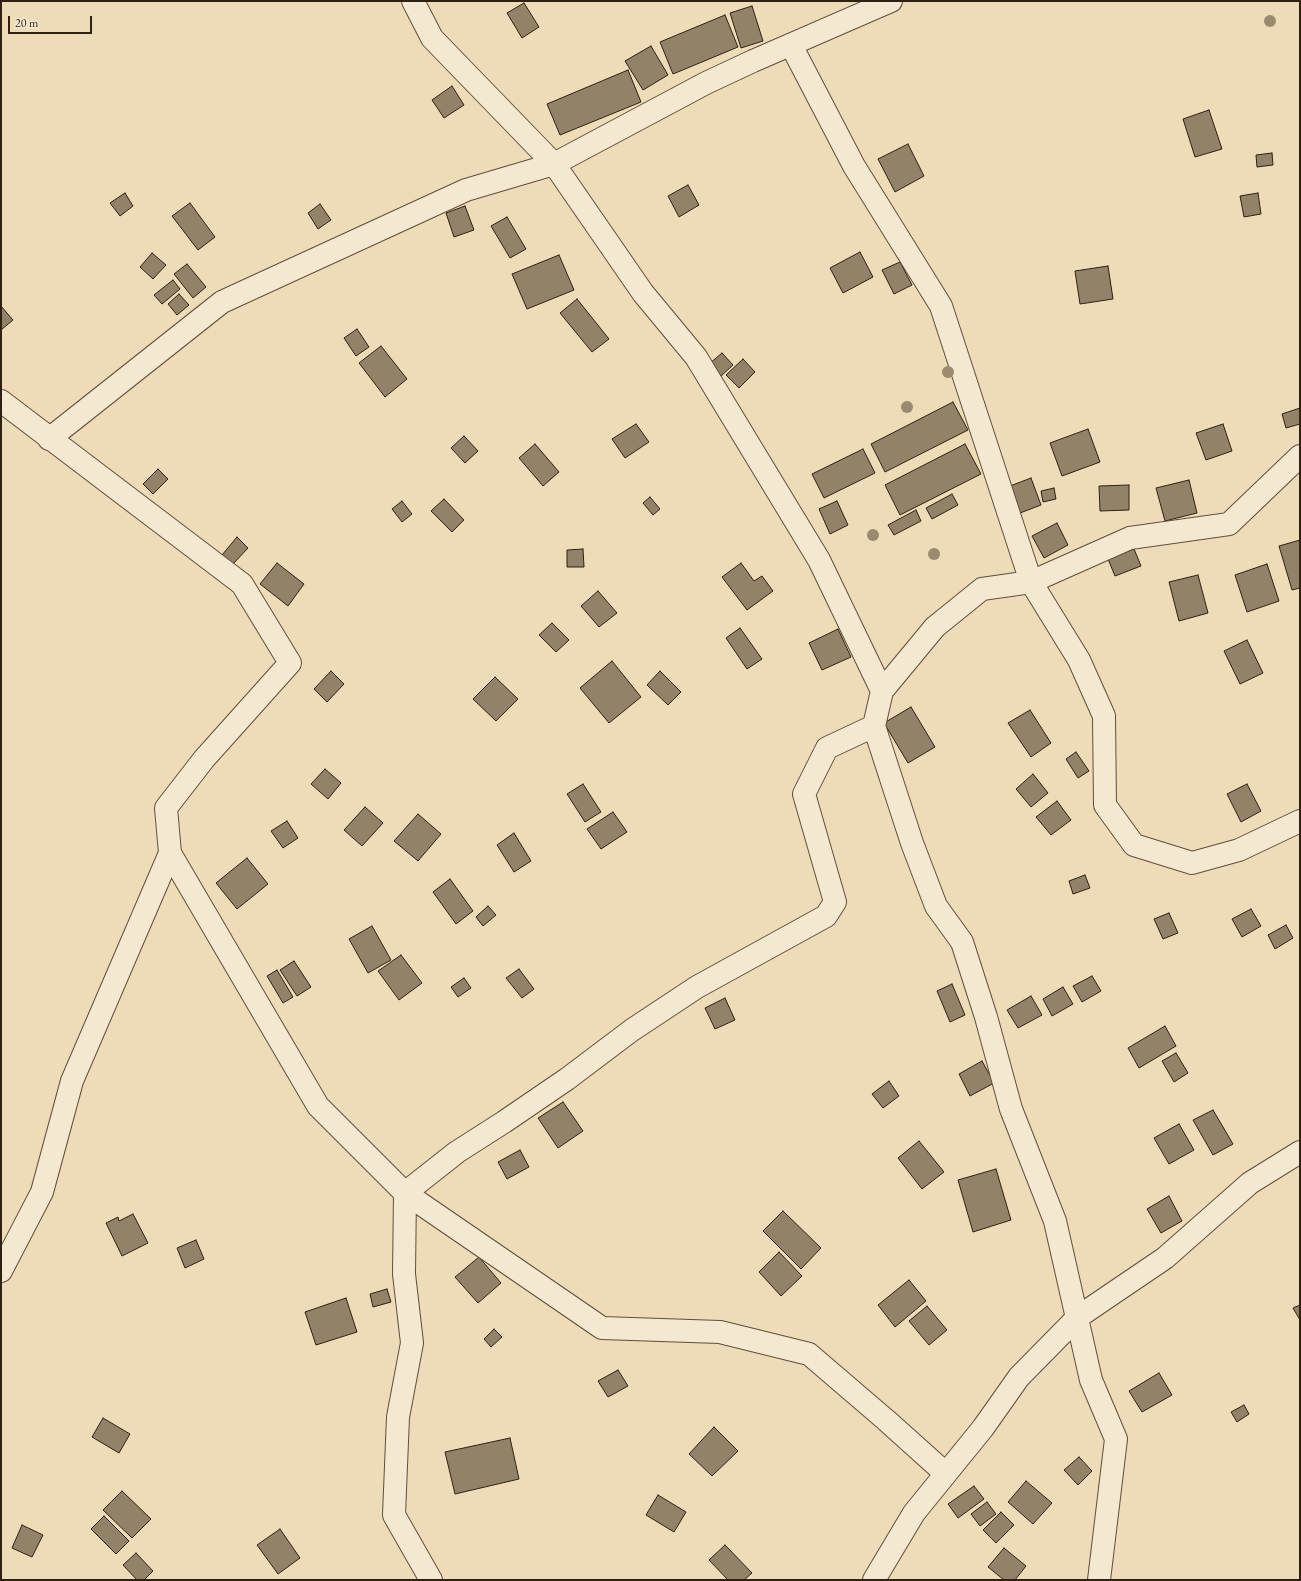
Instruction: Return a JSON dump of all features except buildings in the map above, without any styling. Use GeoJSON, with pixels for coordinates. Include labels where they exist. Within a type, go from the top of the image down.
{"type":"FeatureCollection","features":[{"type":"Feature","properties":{"kind":"street"},"geometry":{"type":"LineString","coordinates":[[413,1],[432,38],[554,164],[643,293],[700,363],[819,560],[882,691]]}},
{"type":"Feature","properties":{"kind":"street"},"geometry":{"type":"LineString","coordinates":[[49,439],[222,302],[466,190],[554,164],[706,83],[891,1]]}},
{"type":"Feature","properties":{"kind":"street"},"geometry":{"type":"LineString","coordinates":[[791,45],[854,166],[941,306],[1031,582],[1079,660],[1104,716],[1105,805],[1134,845],[1192,863],[1239,850],[1300,821]]}},
{"type":"Feature","properties":{"kind":"street"},"geometry":{"type":"LineString","coordinates":[[1,401],[49,439],[242,584],[290,663],[204,759],[166,808],[170,853],[318,1106],[405,1193],[602,1328],[720,1332],[808,1354],[886,1420],[945,1473]]}},
{"type":"Feature","properties":{"kind":"street"},"geometry":{"type":"LineString","coordinates":[[1099,1580],[1116,1439],[1091,1380],[1055,1221],[1011,1109],[986,1017],[962,942],[936,906],[912,843],[874,726],[882,691],[935,627],[982,589],[1031,582],[1130,538],[1229,524],[1300,456]]}},
{"type":"Feature","properties":{"kind":"street"},"geometry":{"type":"LineString","coordinates":[[405,1193],[457,1152],[560,1084],[632,1030],[696,987],[826,916],[834,902],[804,794],[827,748],[874,726]]}},
{"type":"Feature","properties":{"kind":"street"},"geometry":{"type":"LineString","coordinates":[[1,1271],[42,1192],[72,1081],[170,853]]}},
{"type":"Feature","properties":{"kind":"street"},"geometry":{"type":"LineString","coordinates":[[874,1580],[914,1513],[983,1428],[1019,1377],[1078,1318],[1165,1258],[1250,1184],[1300,1152]]}},
{"type":"Feature","properties":{"kind":"street"},"geometry":{"type":"LineString","coordinates":[[405,1193],[404,1274],[412,1343],[398,1417],[394,1515],[431,1580]]}}]}
